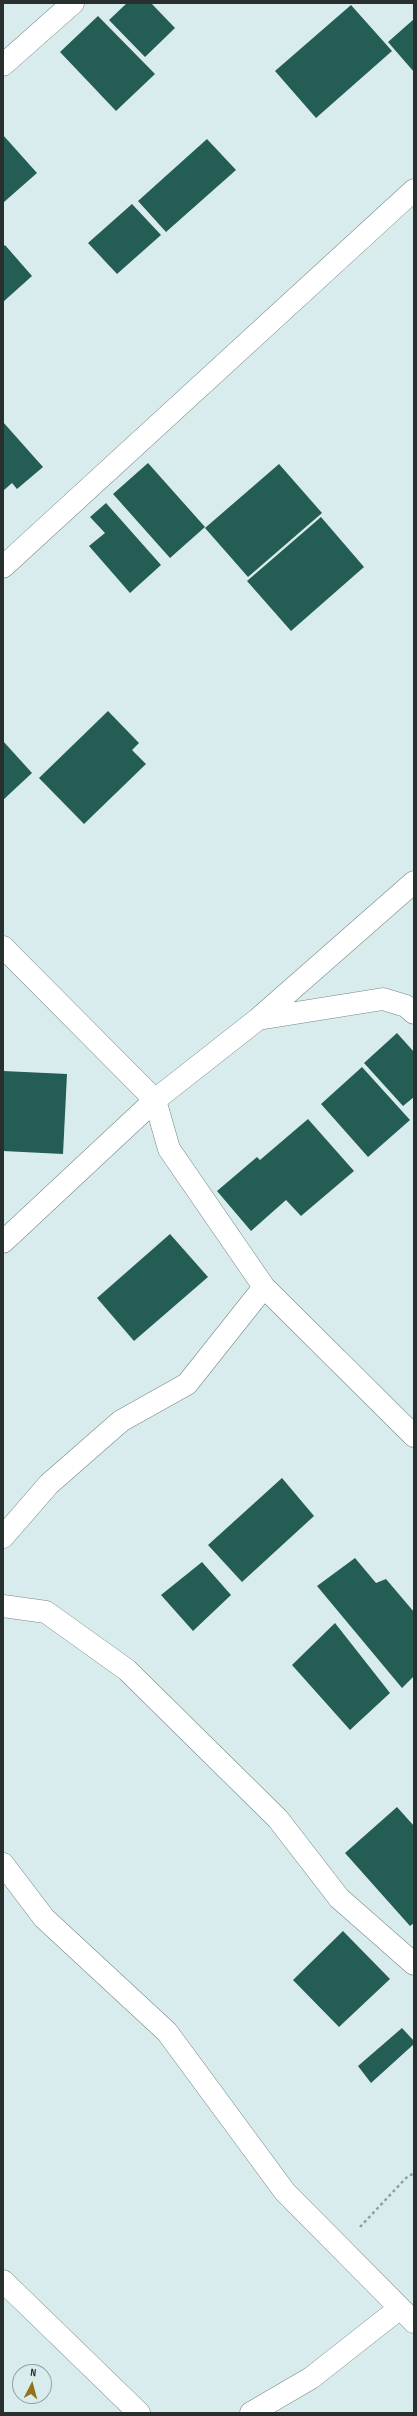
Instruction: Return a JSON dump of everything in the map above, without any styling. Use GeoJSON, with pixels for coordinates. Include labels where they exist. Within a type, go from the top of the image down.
{"type":"FeatureCollection","features":[{"type":"Feature","properties":{"kind":"street"},"geometry":{"type":"LineString","coordinates":[[3,65],[72,3]]}},
{"type":"Feature","properties":{"kind":"street"},"geometry":{"type":"LineString","coordinates":[[3,567],[414,190]]}},
{"type":"Feature","properties":{"kind":"street"},"geometry":{"type":"LineString","coordinates":[[3,1242],[155,1100],[258,1019],[414,882]]}},
{"type":"Feature","properties":{"kind":"street"},"geometry":{"type":"LineString","coordinates":[[3,947],[155,1100],[169,1149],[264,1287],[414,1436]]}},
{"type":"Feature","properties":{"kind":"street"},"geometry":{"type":"LineString","coordinates":[[258,1019],[383,999],[406,1006],[414,1013]]}},
{"type":"Feature","properties":{"kind":"street"},"geometry":{"type":"LineString","coordinates":[[3,1537],[49,1484],[121,1421],[188,1384],[264,1287]]}},
{"type":"Feature","properties":{"kind":"street"},"geometry":{"type":"LineString","coordinates":[[3,1606],[46,1612],[127,1670],[278,1819],[339,1898],[414,1964]]}},
{"type":"Feature","properties":{"kind":"street"},"geometry":{"type":"LineString","coordinates":[[3,1864],[44,1918],[167,2032],[284,2192],[407,2315],[311,2378],[250,2413]]}},
{"type":"Feature","properties":{"kind":"street"},"geometry":{"type":"LineString","coordinates":[[3,2281],[139,2413]]}},
{"type":"Feature","properties":{"kind":"path"},"geometry":{"type":"LineString","coordinates":[[340,2248],[406,2178],[414,2173]]}},
{"type":"Feature","properties":{"kind":"building"},"geometry":{"type":"Polygon","coordinates":[[[127,3],[151,3],[175,28],[145,57],[109,20],[127,3]]]}},
{"type":"Feature","properties":{"kind":"building"},"geometry":{"type":"Polygon","coordinates":[[[351,5],[392,51],[316,118],[275,71],[351,5]]]}},
{"type":"Feature","properties":{"kind":"building"},"geometry":{"type":"Polygon","coordinates":[[[98,16],[155,74],[116,111],[60,52],[98,16]]]}},
{"type":"Feature","properties":{"kind":"building"},"geometry":{"type":"Polygon","coordinates":[[[414,19],[414,72],[388,42],[414,19]]]}},
{"type":"Feature","properties":{"kind":"building"},"geometry":{"type":"Polygon","coordinates":[[[3,135],[37,173],[4,202],[3,201],[3,135]]]}},
{"type":"Feature","properties":{"kind":"building"},"geometry":{"type":"Polygon","coordinates":[[[207,139],[236,170],[166,232],[138,201],[207,139]]]}},
{"type":"Feature","properties":{"kind":"building"},"geometry":{"type":"Polygon","coordinates":[[[132,204],[161,235],[117,274],[88,243],[132,204]]]}},
{"type":"Feature","properties":{"kind":"building"},"geometry":{"type":"Polygon","coordinates":[[[5,245],[32,276],[3,302],[3,247],[5,245]]]}},
{"type":"Feature","properties":{"kind":"building"},"geometry":{"type":"Polygon","coordinates":[[[3,422],[43,467],[17,489],[12,483],[3,491],[3,422]]]}},
{"type":"Feature","properties":{"kind":"building"},"geometry":{"type":"Polygon","coordinates":[[[148,463],[205,527],[170,558],[113,494],[148,463]]]}},
{"type":"Feature","properties":{"kind":"building"},"geometry":{"type":"Polygon","coordinates":[[[279,464],[322,513],[248,577],[205,528],[279,464]]]}},
{"type":"Feature","properties":{"kind":"building"},"geometry":{"type":"Polygon","coordinates":[[[106,503],[161,565],[130,593],[89,546],[105,533],[90,517],[106,503]]]}},
{"type":"Feature","properties":{"kind":"building"},"geometry":{"type":"Polygon","coordinates":[[[321,517],[364,567],[291,631],[247,581],[321,517]]]}},
{"type":"Feature","properties":{"kind":"building"},"geometry":{"type":"Polygon","coordinates":[[[108,711],[139,743],[132,750],[146,764],[84,824],[39,778],[108,711]]]}},
{"type":"Feature","properties":{"kind":"building"},"geometry":{"type":"Polygon","coordinates":[[[3,741],[32,773],[3,800],[3,741]]]}},
{"type":"Feature","properties":{"kind":"building"},"geometry":{"type":"Polygon","coordinates":[[[397,1033],[414,1052],[414,1097],[403,1106],[364,1063],[397,1033]]]}},
{"type":"Feature","properties":{"kind":"building"},"geometry":{"type":"Polygon","coordinates":[[[362,1067],[410,1120],[368,1157],[321,1104],[362,1067]]]}},
{"type":"Feature","properties":{"kind":"building"},"geometry":{"type":"Polygon","coordinates":[[[3,1071],[67,1074],[63,1154],[3,1151],[3,1071]]]}},
{"type":"Feature","properties":{"kind":"building"},"geometry":{"type":"Polygon","coordinates":[[[308,1119],[354,1171],[301,1216],[286,1200],[251,1231],[217,1191],[257,1157],[260,1160],[308,1119]]]}},
{"type":"Feature","properties":{"kind":"building"},"geometry":{"type":"Polygon","coordinates":[[[170,1234],[208,1277],[134,1341],[97,1298],[170,1234]]]}},
{"type":"Feature","properties":{"kind":"building"},"geometry":{"type":"Polygon","coordinates":[[[282,1478],[314,1516],[242,1582],[208,1545],[282,1478]]]}},
{"type":"Feature","properties":{"kind":"building"},"geometry":{"type":"Polygon","coordinates":[[[355,1558],[376,1583],[386,1579],[414,1612],[414,1676],[402,1688],[317,1586],[355,1558]]]}},
{"type":"Feature","properties":{"kind":"building"},"geometry":{"type":"Polygon","coordinates":[[[202,1562],[231,1595],[193,1631],[161,1595],[202,1562]]]}},
{"type":"Feature","properties":{"kind":"building"},"geometry":{"type":"Polygon","coordinates":[[[335,1623],[390,1693],[350,1730],[292,1665],[335,1623]]]}},
{"type":"Feature","properties":{"kind":"building"},"geometry":{"type":"Polygon","coordinates":[[[397,1807],[414,1826],[414,1923],[410,1926],[345,1853],[397,1807]]]}},
{"type":"Feature","properties":{"kind":"building"},"geometry":{"type":"Polygon","coordinates":[[[343,1931],[390,1979],[339,2027],[293,1980],[343,1931]]]}},
{"type":"Feature","properties":{"kind":"building"},"geometry":{"type":"Polygon","coordinates":[[[402,2028],[414,2041],[414,2044],[371,2083],[358,2066],[402,2028]]]}}]}
